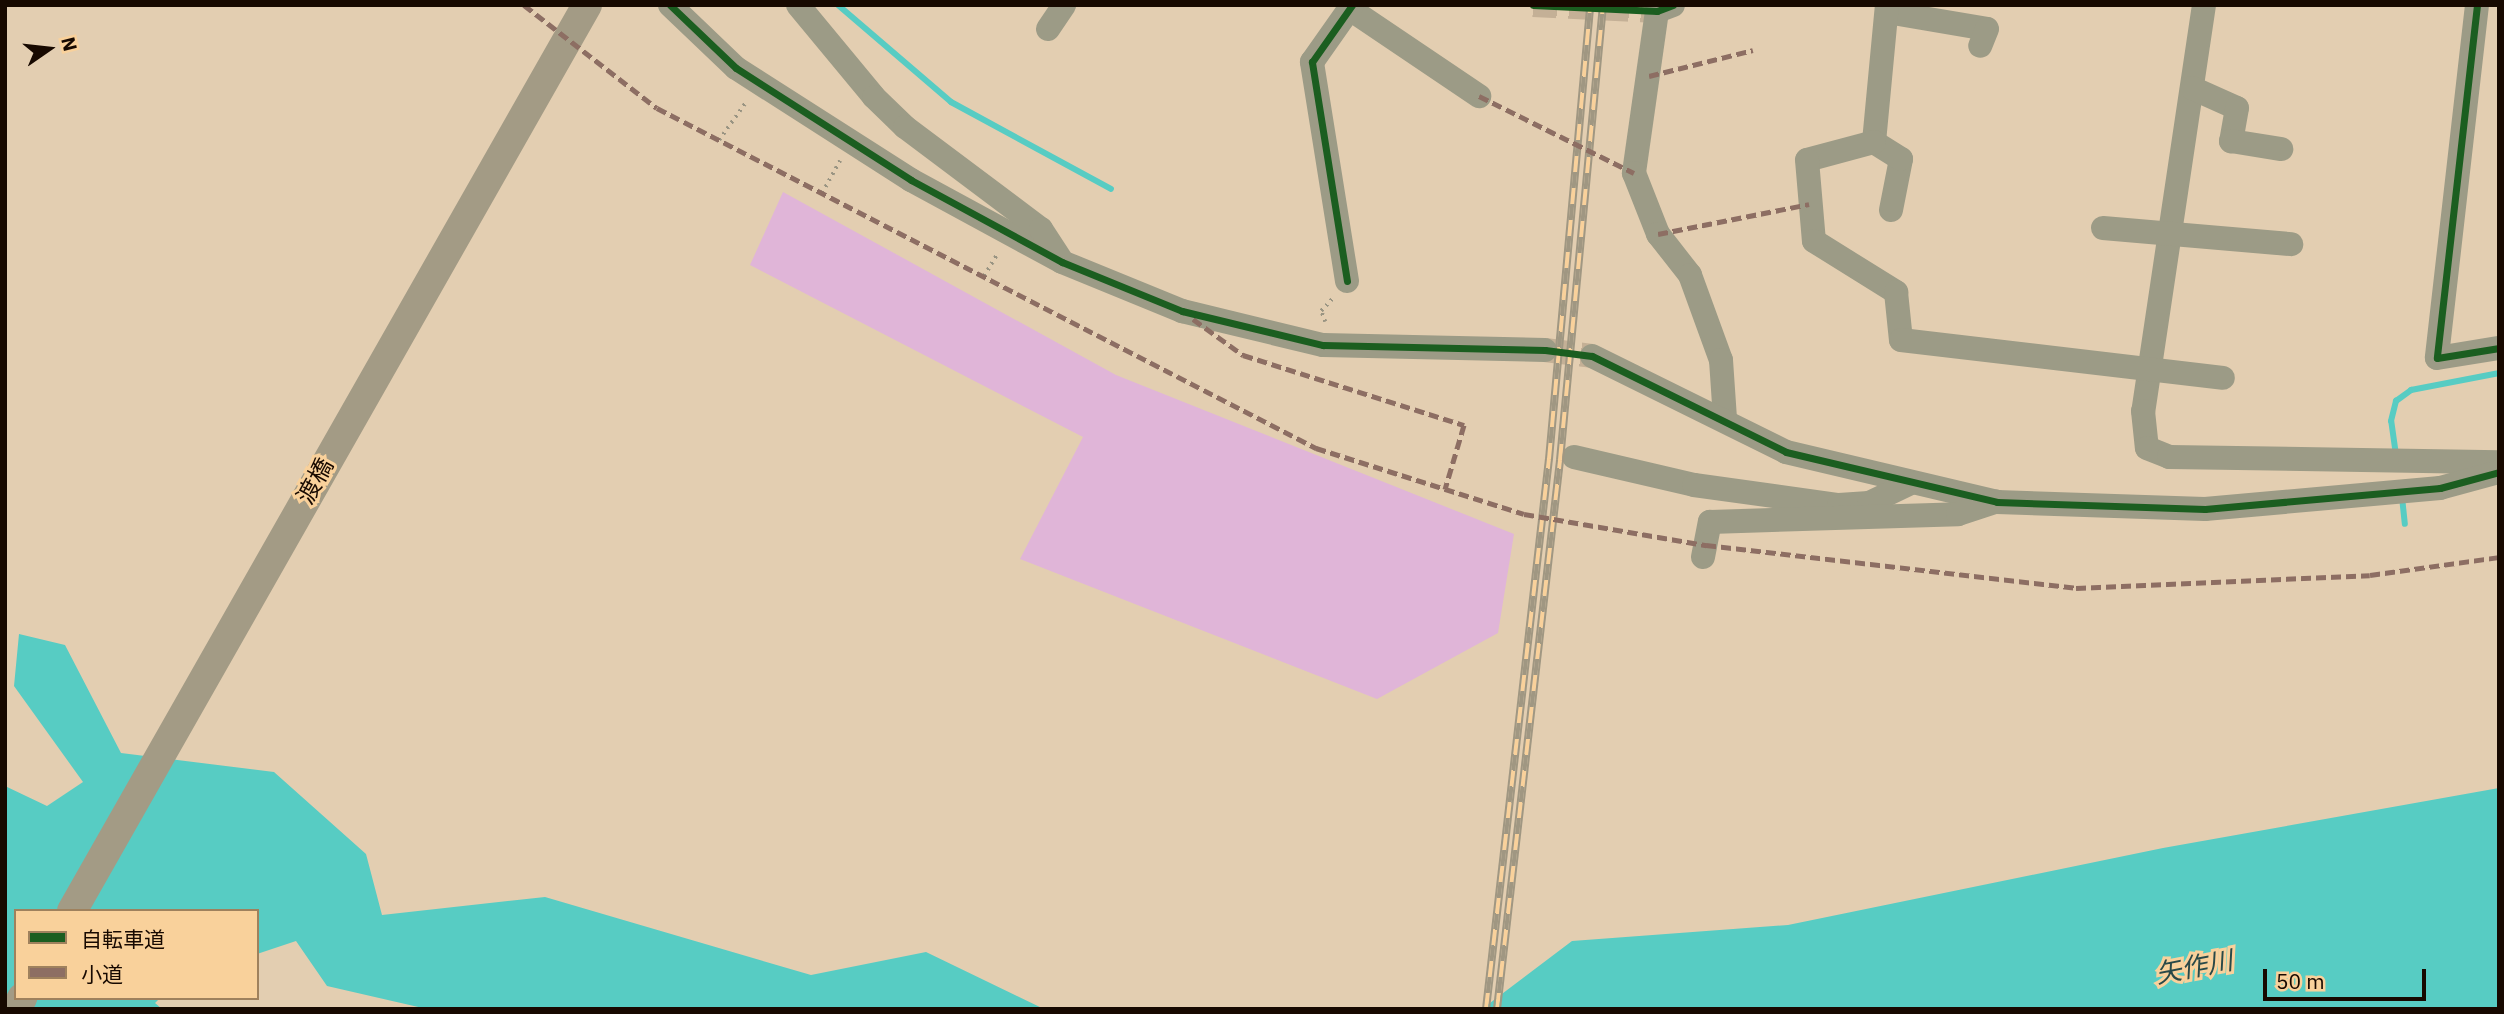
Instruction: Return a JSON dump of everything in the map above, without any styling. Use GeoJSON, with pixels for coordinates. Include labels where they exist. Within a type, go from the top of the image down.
{"type":"FeatureCollection","features":[{"type":"Feature","properties":{"kind":"main road","name":"渡橋"},"geometry":{"type":"LineString","coordinates":[[73,909],[558,51],[586,8]]}},
{"type":"Feature","properties":{"kind":"street"},"geometry":{"type":"LineString","coordinates":[[670,5],[736,68],[851,141],[1062,262],[1182,311],[1331,345],[1545,350]]}},
{"type":"Feature","properties":{"kind":"street"},"geometry":{"type":"LineString","coordinates":[[798,5],[881,105],[961,173],[1041,229],[1062,262]]}},
{"type":"Feature","properties":{"kind":"street"},"geometry":{"type":"LineString","coordinates":[[1048,29],[1064,5]]}},
{"type":"Feature","properties":{"kind":"street"},"geometry":{"type":"LineString","coordinates":[[2204,5],[2143,411],[2147,448],[2169,457],[2499,462]]}},
{"type":"Feature","properties":{"kind":"street"},"geometry":{"type":"LineString","coordinates":[[2477,5],[2437,358],[2499,348]]}},
{"type":"Feature","properties":{"kind":"street"},"geometry":{"type":"LineString","coordinates":[[1347,282],[1311,62],[1351,7],[1479,96]]}},
{"type":"Feature","properties":{"kind":"street"},"geometry":{"type":"LineString","coordinates":[[1665,8],[1634,173],[1658,234],[1690,275],[1721,360],[1725,418]]}},
{"type":"Feature","properties":{"kind":"street"},"geometry":{"type":"LineString","coordinates":[[1874,142],[1887,8],[1987,29],[1980,46]]}},
{"type":"Feature","properties":{"kind":"street"},"geometry":{"type":"LineString","coordinates":[[2192,88],[2237,108],[2231,141],[2281,149]]}},
{"type":"Feature","properties":{"kind":"street"},"geometry":{"type":"LineString","coordinates":[[1891,210],[1901,159],[1874,142],[1807,160],[1805,181],[1814,241],[1896,292],[1901,340],[2150,368],[2223,379]]}},
{"type":"Feature","properties":{"kind":"street"},"geometry":{"type":"LineString","coordinates":[[2103,228],[2169,236],[2291,244]]}},
{"type":"Feature","properties":{"kind":"street"},"geometry":{"type":"LineString","coordinates":[[1592,356],[1725,418],[1786,452],[1997,502],[2205,509],[2440,488],[2499,472]]}},
{"type":"Feature","properties":{"kind":"street"},"geometry":{"type":"LineString","coordinates":[[1574,457],[1694,485],[1839,505],[1869,503],[1912,483]]}},
{"type":"Feature","properties":{"kind":"street"},"geometry":{"type":"LineString","coordinates":[[1703,557],[1710,522],[1958,514],[1997,502]]}},
{"type":"Feature","properties":{"kind":"path"},"geometry":{"type":"LineString","coordinates":[[719,140],[760,84]]}},
{"type":"Feature","properties":{"kind":"path"},"geometry":{"type":"LineString","coordinates":[[821,193],[851,141]]}},
{"type":"Feature","properties":{"kind":"path"},"geometry":{"type":"LineString","coordinates":[[1331,345],[1321,311],[1347,282]]}},
{"type":"Feature","properties":{"kind":"shaded area"},"geometry":{"type":"Polygon","coordinates":[[[783,192],[1116,375],[1514,534],[1498,633],[1377,699],[1020,559],[1083,437],[750,265],[783,192]]]}},
{"type":"Feature","properties":{"kind":"water"},"geometry":{"type":"Polygon","coordinates":[[[19,634],[65,645],[121,753],[274,772],[366,854],[382,915],[545,897],[811,975],[926,952],[1044,1009],[427,1009],[327,986],[296,941],[259,953],[259,909],[14,909],[14,1000],[158,1000],[155,1003],[162,1009],[5,1009],[5,786],[47,806],[83,782],[14,686],[19,634]]]}},
{"type":"Feature","properties":{"kind":"water","name":"矢作川"},"geometry":{"type":"Polygon","coordinates":[[[2499,788],[2499,1009],[1482,1009],[1572,941],[1788,925],[2163,848],[2499,788]]]}},
{"type":"Feature","properties":{"kind":"waterway"},"geometry":{"type":"LineString","coordinates":[[838,5],[951,102],[1111,189]]}},
{"type":"Feature","properties":{"kind":"waterway"},"geometry":{"type":"LineString","coordinates":[[2396,455],[2391,421],[2396,401],[2411,390],[2499,373]]}},
{"type":"Feature","properties":{"kind":"waterway"},"geometry":{"type":"LineString","coordinates":[[2402,497],[2405,524]]}},
{"type":"Feature","properties":{"kind":"tunnel"},"geometry":{"type":"LineString","coordinates":[[1533,5],[1657,11]]}},
{"type":"Feature","properties":{"kind":"tunnel"},"geometry":{"type":"LineString","coordinates":[[1545,350],[1592,356]]}},
{"type":"Feature","properties":{"kind":"railway"},"geometry":{"type":"LineString","coordinates":[[1486,1009],[1549,459],[1590,5]]}},
{"type":"Feature","properties":{"kind":"railway"},"geometry":{"type":"LineString","coordinates":[[1497,1009],[1560,460],[1603,5]]}},
{"type":"Feature","properties":{"kind":"marked path"},"geometry":{"type":"LineString","coordinates":[[524,5],[657,108],[1316,448],[1524,514],[1706,545],[2076,588],[2370,575],[2499,557]]}},
{"type":"Feature","properties":{"kind":"marked path"},"geometry":{"type":"LineString","coordinates":[[1649,76],[1753,50]]}},
{"type":"Feature","properties":{"kind":"marked path"},"geometry":{"type":"LineString","coordinates":[[1479,96],[1634,173]]}},
{"type":"Feature","properties":{"kind":"marked path"},"geometry":{"type":"LineString","coordinates":[[1658,234],[1809,204]]}},
{"type":"Feature","properties":{"kind":"marked path"},"geometry":{"type":"LineString","coordinates":[[1193,319],[1243,355],[1464,425],[1445,489]]}},
{"type":"Feature","properties":{"kind":"cycle path"},"geometry":{"type":"LineString","coordinates":[[670,5],[736,68],[911,180],[1062,262],[1182,311],[1323,345],[1545,350],[1592,356],[1786,452],[1997,502],[2205,509],[2440,488],[2499,472]]}},
{"type":"Feature","properties":{"kind":"cycle path"},"geometry":{"type":"LineString","coordinates":[[1347,281],[1312,62],[1352,5]]}},
{"type":"Feature","properties":{"kind":"cycle path"},"geometry":{"type":"LineString","coordinates":[[1533,5],[1657,11],[1673,5]]}},
{"type":"Feature","properties":{"kind":"cycle path"},"geometry":{"type":"LineString","coordinates":[[2477,5],[2437,358],[2499,348]]}}]}
